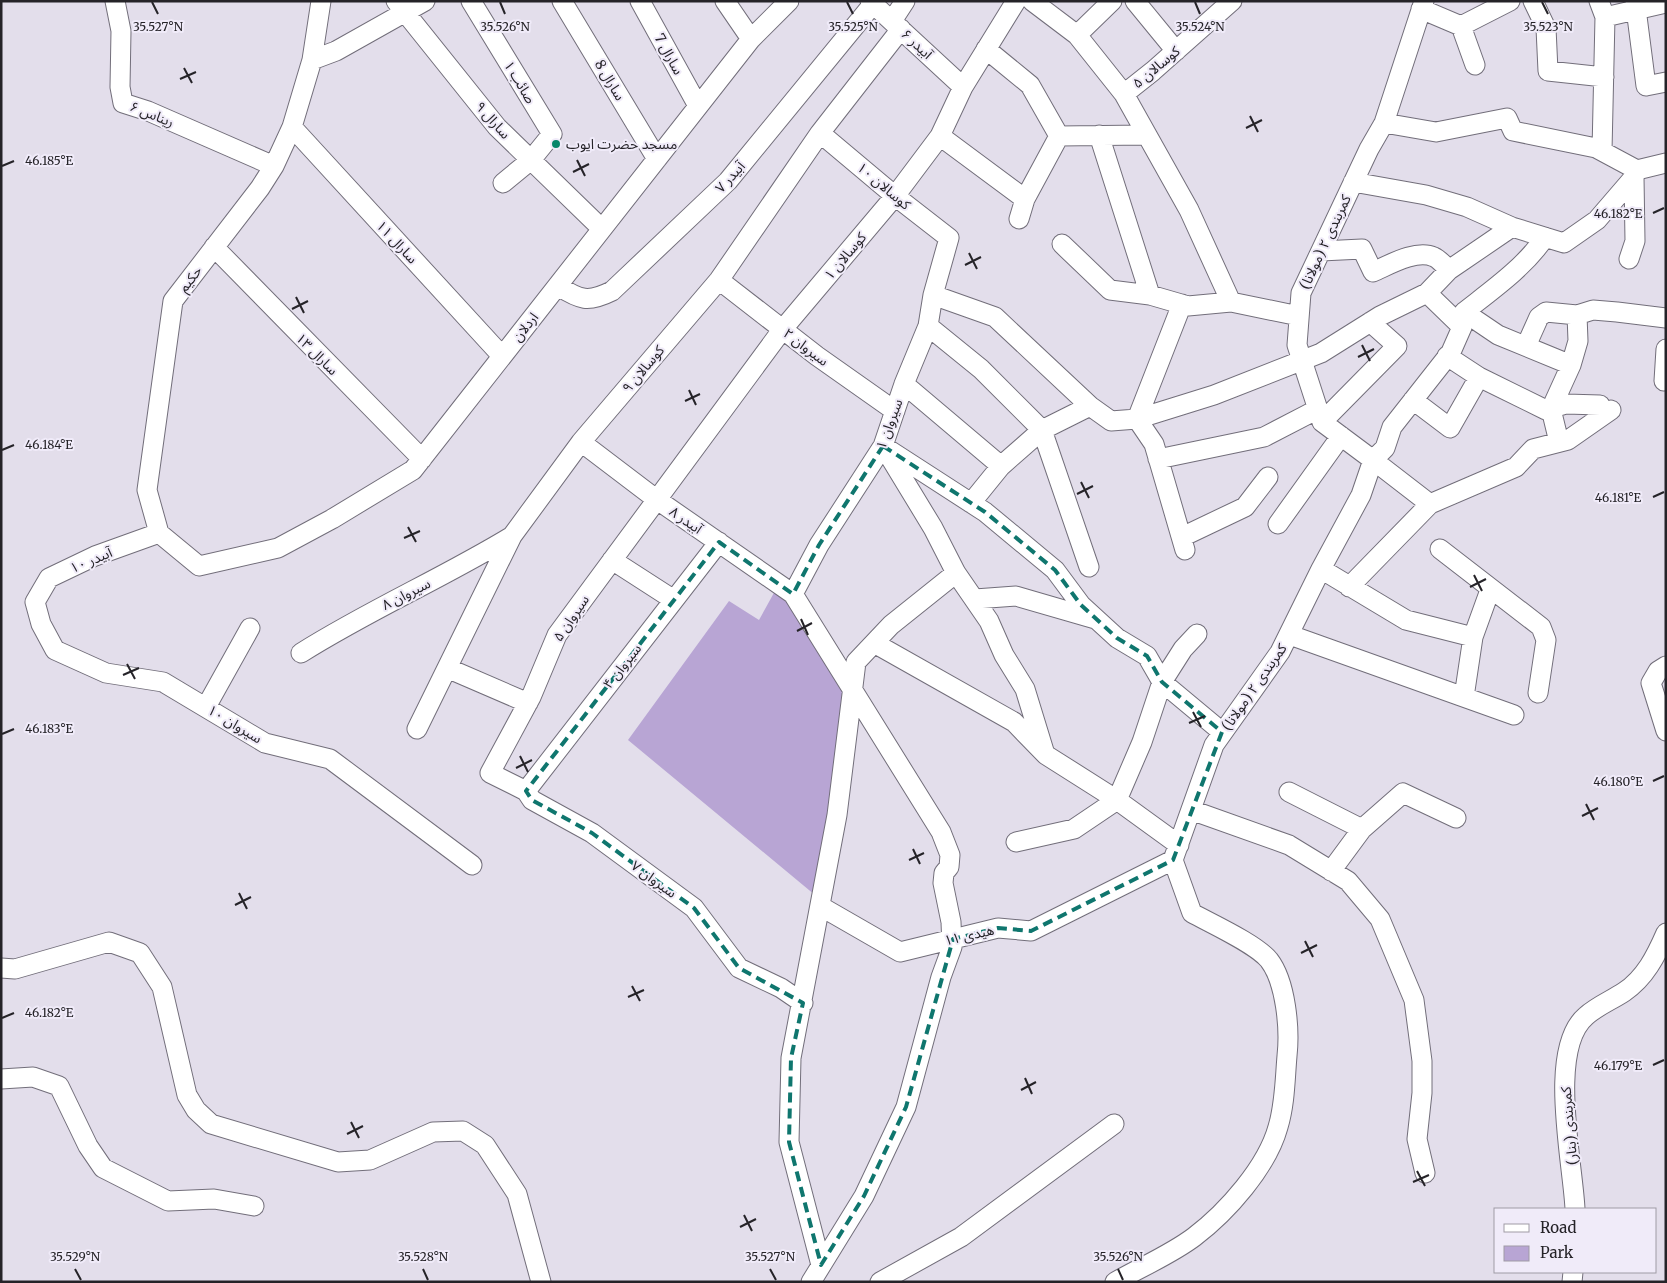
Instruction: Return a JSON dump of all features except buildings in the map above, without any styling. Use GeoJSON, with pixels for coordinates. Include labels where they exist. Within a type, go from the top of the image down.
{"type":"FeatureCollection","features":[{"type":"Feature","properties":{"kind":"street","name":"ریناس ۶"},"geometry":{"type":"LineString","coordinates":[[115,1],[121,31],[120,87],[124,103],[148,111],[274,166]]}},
{"type":"Feature","properties":{"kind":"street","name":"حکیم"},"geometry":{"type":"LineString","coordinates":[[159,533],[147,490],[173,301],[274,166],[292,127],[312,60],[321,1]]}},
{"type":"Feature","properties":{"kind":"street"},"geometry":{"type":"LineString","coordinates":[[312,60],[336,51],[401,7],[425,1]]}},
{"type":"Feature","properties":{"kind":"street","name":"صائب ۱"},"geometry":{"type":"LineString","coordinates":[[471,1],[552,134],[531,160]]}},
{"type":"Feature","properties":{"kind":"street","name":"سارال 8"},"geometry":{"type":"LineString","coordinates":[[562,1],[657,159]]}},
{"type":"Feature","properties":{"kind":"street","name":"سارال 7"},"geometry":{"type":"LineString","coordinates":[[640,1],[698,106]]}},
{"type":"Feature","properties":{"kind":"street"},"geometry":{"type":"LineString","coordinates":[[725,1],[751,39]]}},
{"type":"Feature","properties":{"kind":"street","name":"اردلان"},"geometry":{"type":"LineString","coordinates":[[159,533],[199,566],[278,548],[413,470],[751,39],[788,1]]}},
{"type":"Feature","properties":{"kind":"street","name":"کوسالان ۹"},"geometry":{"type":"LineString","coordinates":[[418,729],[512,536],[581,442],[719,280],[820,132],[897,25],[905,1]]}},
{"type":"Feature","properties":{"kind":"street","name":"کوسالان ۱"},"geometry":{"type":"LineString","coordinates":[[656,498],[782,330],[895,196],[940,136],[963,87],[1016,1]]}},
{"type":"Feature","properties":{"kind":"street"},"geometry":{"type":"LineString","coordinates":[[1032,1],[1077,35],[1124,94],[1145,135],[1189,210],[1231,302]]}},
{"type":"Feature","properties":{"kind":"street"},"geometry":{"type":"LineString","coordinates":[[1077,35],[1112,1]]}},
{"type":"Feature","properties":{"kind":"street"},"geometry":{"type":"LineString","coordinates":[[1135,1],[1176,51]]}},
{"type":"Feature","properties":{"kind":"street","name":"کوسالان ۵"},"geometry":{"type":"LineString","coordinates":[[1124,94],[1232,1]]}},
{"type":"Feature","properties":{"kind":"street"},"geometry":{"type":"LineString","coordinates":[[1461,26],[1510,1]]}},
{"type":"Feature","properties":{"kind":"street"},"geometry":{"type":"LineString","coordinates":[[1533,1],[1546,28],[1548,71],[1604,77]]}},
{"type":"Feature","properties":{"kind":"street","name":"آبیدر ۶"},"geometry":{"type":"LineString","coordinates":[[871,2],[963,87]]}},
{"type":"Feature","properties":{"kind":"street","name":"آبیدر ۷"},"geometry":{"type":"LineString","coordinates":[[558,286],[577,298],[599,298],[612,290],[728,181],[871,2]]}},
{"type":"Feature","properties":{"kind":"street"},"geometry":{"type":"LineString","coordinates":[[1602,151],[1604,77],[1602,9],[1666,3]]}},
{"type":"Feature","properties":{"kind":"street"},"geometry":{"type":"LineString","coordinates":[[1423,5],[1461,26],[1474,64]]}},
{"type":"Feature","properties":{"kind":"street","name":"کمربندی ۲ (مولانا)"},"geometry":{"type":"LineString","coordinates":[[1320,416],[1297,345],[1301,292],[1353,182],[1384,123],[1423,5]]}},
{"type":"Feature","properties":{"kind":"street"},"geometry":{"type":"LineString","coordinates":[[1636,5],[1646,86],[1666,82]]}},
{"type":"Feature","properties":{"kind":"street","name":"سارال ۹"},"geometry":{"type":"LineString","coordinates":[[401,7],[496,127],[602,229]]}},
{"type":"Feature","properties":{"kind":"street"},"geometry":{"type":"LineString","coordinates":[[986,49],[1030,85],[1059,136]]}},
{"type":"Feature","properties":{"kind":"street"},"geometry":{"type":"LineString","coordinates":[[1384,123],[1436,132],[1507,118],[1513,131],[1596,148],[1636,173]]}},
{"type":"Feature","properties":{"kind":"street","name":"سارال ۱۱"},"geometry":{"type":"LineString","coordinates":[[292,127],[502,356]]}},
{"type":"Feature","properties":{"kind":"street","name":"کوسالان ۱۰"},"geometry":{"type":"LineString","coordinates":[[820,132],[895,196],[949,238]]}},
{"type":"Feature","properties":{"kind":"street"},"geometry":{"type":"LineString","coordinates":[[1099,135],[1150,295]]}},
{"type":"Feature","properties":{"kind":"street"},"geometry":{"type":"LineString","coordinates":[[1059,136],[1145,135]]}},
{"type":"Feature","properties":{"kind":"street"},"geometry":{"type":"LineString","coordinates":[[940,136],[1025,199]]}},
{"type":"Feature","properties":{"kind":"street"},"geometry":{"type":"LineString","coordinates":[[1020,219],[1025,199],[1059,136]]}},
{"type":"Feature","properties":{"kind":"street"},"geometry":{"type":"LineString","coordinates":[[503,183],[531,160]]}},
{"type":"Feature","properties":{"kind":"street"},"geometry":{"type":"LineString","coordinates":[[1353,182],[1426,195],[1467,207],[1512,227],[1564,243],[1598,220],[1636,173],[1666,163]]}},
{"type":"Feature","properties":{"kind":"street"},"geometry":{"type":"LineString","coordinates":[[1629,259],[1635,241],[1636,173]]}},
{"type":"Feature","properties":{"kind":"street"},"geometry":{"type":"LineString","coordinates":[[933,295],[995,317],[1090,406],[1111,421],[1138,419],[1214,395],[1322,353],[1370,322],[1427,293],[1449,270],[1512,227]]}},
{"type":"Feature","properties":{"kind":"street"},"geometry":{"type":"LineString","coordinates":[[1463,319],[1530,256],[1545,237]]}},
{"type":"Feature","properties":{"kind":"street","name":"سیروان ۱"},"geometry":{"type":"LineString","coordinates":[[794,594],[819,545],[883,446],[904,384],[928,326],[933,295],[949,238]]}},
{"type":"Feature","properties":{"kind":"street"},"geometry":{"type":"LineString","coordinates":[[1062,244],[1110,290],[1150,295],[1182,304],[1231,302],[1299,316]]}},
{"type":"Feature","properties":{"kind":"street","name":"سارال ۱۳"},"geometry":{"type":"LineString","coordinates":[[214,248],[422,459]]}},
{"type":"Feature","properties":{"kind":"street"},"geometry":{"type":"LineString","coordinates":[[1321,252],[1362,249],[1373,272],[1404,258],[1425,255],[1435,257],[1449,270]]}},
{"type":"Feature","properties":{"kind":"street","name":"سیروان ۲"},"geometry":{"type":"LineString","coordinates":[[719,280],[782,330],[895,411]]}},
{"type":"Feature","properties":{"kind":"street"},"geometry":{"type":"LineString","coordinates":[[1427,293],[1463,319],[1571,365]]}},
{"type":"Feature","properties":{"kind":"street"},"geometry":{"type":"LineString","coordinates":[[1138,419],[1182,304]]}},
{"type":"Feature","properties":{"kind":"street"},"geometry":{"type":"LineString","coordinates":[[1526,346],[1538,317],[1546,312],[1577,316],[1593,310],[1666,318]]}},
{"type":"Feature","properties":{"kind":"street"},"geometry":{"type":"LineString","coordinates":[[1559,442],[1551,409],[1571,365],[1578,340],[1577,316]]}},
{"type":"Feature","properties":{"kind":"street","name":"کمربندی ۲ (مولانا)"},"geometry":{"type":"LineString","coordinates":[[1176,852],[1214,745],[1280,652],[1321,569],[1361,495],[1373,460],[1385,448],[1392,427],[1447,356],[1463,319]]}},
{"type":"Feature","properties":{"kind":"street"},"geometry":{"type":"LineString","coordinates":[[1158,459],[1264,438],[1320,416],[1397,346],[1370,322]]}},
{"type":"Feature","properties":{"kind":"street"},"geometry":{"type":"LineString","coordinates":[[928,326],[980,369],[1042,430],[1089,568]]}},
{"type":"Feature","properties":{"kind":"street"},"geometry":{"type":"LineString","coordinates":[[1664,381],[1666,349]]}},
{"type":"Feature","properties":{"kind":"street"},"geometry":{"type":"LineString","coordinates":[[1349,588],[1430,504],[1516,467],[1533,449],[1568,440],[1605,407],[1566,404],[1546,410],[1479,377],[1447,356]]}},
{"type":"Feature","properties":{"kind":"street"},"geometry":{"type":"LineString","coordinates":[[1413,400],[1450,428],[1479,377]]}},
{"type":"Feature","properties":{"kind":"street"},"geometry":{"type":"LineString","coordinates":[[904,384],[1001,466]]}},
{"type":"Feature","properties":{"kind":"street"},"geometry":{"type":"LineString","coordinates":[[971,503],[1001,466],[1042,430],[1090,406]]}},
{"type":"Feature","properties":{"kind":"street"},"geometry":{"type":"LineString","coordinates":[[1320,416],[1341,436],[1430,504]]}},
{"type":"Feature","properties":{"kind":"street"},"geometry":{"type":"LineString","coordinates":[[1138,419],[1154,444],[1184,544],[1246,508],[1268,477]]}},
{"type":"Feature","properties":{"kind":"street"},"geometry":{"type":"LineString","coordinates":[[1278,524],[1341,436]]}},
{"type":"Feature","properties":{"kind":"street","name":"آبیدر ۸"},"geometry":{"type":"LineString","coordinates":[[581,442],[656,498],[794,594]]}},
{"type":"Feature","properties":{"kind":"street"},"geometry":{"type":"LineString","coordinates":[[883,446],[971,503],[1055,570],[1081,605],[1117,638],[1147,656],[1162,682],[1222,732]]}},
{"type":"Feature","properties":{"kind":"street"},"geometry":{"type":"LineString","coordinates":[[883,446],[933,528],[956,573],[989,621],[1004,655],[1025,689],[1046,755]]}},
{"type":"Feature","properties":{"kind":"street","name":"سیروان ۵"},"geometry":{"type":"LineString","coordinates":[[490,774],[528,703],[557,635],[656,498]]}},
{"type":"Feature","properties":{"kind":"street","name":"آبیدر ۱۰"},"geometry":{"type":"LineString","coordinates":[[35,602],[49,578],[95,556],[159,533]]}},
{"type":"Feature","properties":{"kind":"street","name":"سیروان ۸"},"geometry":{"type":"LineString","coordinates":[[301,653],[347,624],[468,562],[512,536]]}},
{"type":"Feature","properties":{"kind":"street","name":"سیروان ۴"},"geometry":{"type":"LineString","coordinates":[[526,791],[719,542]]}},
{"type":"Feature","properties":{"kind":"street"},"geometry":{"type":"LineString","coordinates":[[1440,549],[1490,590],[1541,627],[1546,640],[1538,693]]}},
{"type":"Feature","properties":{"kind":"street"},"geometry":{"type":"LineString","coordinates":[[612,560],[674,600]]}},
{"type":"Feature","properties":{"kind":"street"},"geometry":{"type":"LineString","coordinates":[[1321,569],[1349,588],[1406,620],[1473,637]]}},
{"type":"Feature","properties":{"kind":"street"},"geometry":{"type":"LineString","coordinates":[[821,1265],[789,1142],[791,1058],[803,1003],[837,815],[856,662],[891,625],[956,573]]}},
{"type":"Feature","properties":{"kind":"street"},"geometry":{"type":"LineString","coordinates":[[1464,697],[1473,637],[1490,590]]}},
{"type":"Feature","properties":{"kind":"street"},"geometry":{"type":"LineString","coordinates":[[794,594],[852,692],[941,832],[950,855],[949,867],[944,873],[943,883],[953,939],[952,948],[941,976],[906,1107],[864,1196],[811,1282]]}},
{"type":"Feature","properties":{"kind":"street"},"geometry":{"type":"LineString","coordinates":[[975,599],[1016,596],[1069,614],[1097,620]]}},
{"type":"Feature","properties":{"kind":"street","name":"سیروان ۱۰"},"geometry":{"type":"LineString","coordinates":[[35,602],[41,624],[56,650],[106,672],[164,682],[265,743],[330,759],[472,865]]}},
{"type":"Feature","properties":{"kind":"street"},"geometry":{"type":"LineString","coordinates":[[206,707],[250,628]]}},
{"type":"Feature","properties":{"kind":"street"},"geometry":{"type":"LineString","coordinates":[[1016,842],[1074,829],[1118,800],[1142,742],[1162,682],[1183,649],[1196,634]]}},
{"type":"Feature","properties":{"kind":"street"},"geometry":{"type":"LineString","coordinates":[[1290,634],[1514,715]]}},
{"type":"Feature","properties":{"kind":"street"},"geometry":{"type":"LineString","coordinates":[[874,643],[1014,722],[1046,755],[1118,800],[1176,852],[1192,913],[1259,951],[1269,960],[1276,971],[1288,1023],[1289,1041],[1282,1109],[1270,1148],[1249,1181],[1231,1202],[1193,1237],[1115,1282]]}},
{"type":"Feature","properties":{"kind":"street"},"geometry":{"type":"LineString","coordinates":[[1666,666],[1658,671],[1651,683],[1666,732]]}},
{"type":"Feature","properties":{"kind":"street"},"geometry":{"type":"LineString","coordinates":[[447,668],[528,703]]}},
{"type":"Feature","properties":{"kind":"street","name":"سیروان ۷"},"geometry":{"type":"LineString","coordinates":[[490,774],[526,791],[532,800],[592,833],[694,908],[739,968],[781,988],[803,1003]]}},
{"type":"Feature","properties":{"kind":"street"},"geometry":{"type":"LineString","coordinates":[[1289,792],[1362,829]]}},
{"type":"Feature","properties":{"kind":"street"},"geometry":{"type":"LineString","coordinates":[[1331,871],[1362,829],[1403,793],[1456,818]]}},
{"type":"Feature","properties":{"kind":"street"},"geometry":{"type":"LineString","coordinates":[[1191,810],[1289,845],[1348,881],[1380,919],[1412,990],[1422,1061],[1422,1093],[1417,1139],[1425,1173]]}},
{"type":"Feature","properties":{"kind":"street","name":"هیدی ۱۱"},"geometry":{"type":"LineString","coordinates":[[820,906],[900,952],[998,928],[1031,931],[1176,852]]}},
{"type":"Feature","properties":{"kind":"street","name":"کمربندی (بنار)"},"geometry":{"type":"LineString","coordinates":[[1575,1208],[1574,1179],[1564,1092],[1565,1075],[1574,1032],[1585,1017],[1636,983],[1653,960],[1666,934]]}},
{"type":"Feature","properties":{"kind":"street"},"geometry":{"type":"LineString","coordinates":[[1,968],[15,969],[109,942],[140,953],[162,988],[187,1094],[196,1110],[211,1124],[338,1162],[370,1160],[433,1132],[463,1131],[484,1145],[516,1194],[541,1282]]}},
{"type":"Feature","properties":{"kind":"street"},"geometry":{"type":"LineString","coordinates":[[1,1079],[32,1077],[59,1086],[88,1146],[103,1168],[134,1185],[168,1202],[214,1199],[254,1206]]}},
{"type":"Feature","properties":{"kind":"street"},"geometry":{"type":"LineString","coordinates":[[880,1282],[961,1237],[1114,1124]]}},
{"type":"Feature","properties":{"kind":"highlighted area"},"geometry":{"type":"Polygon","coordinates":[[[883,446],[985,512],[1055,570],[1081,605],[1117,638],[1147,656],[1162,682],[1222,732],[1173,860],[1031,931],[998,928],[953,939],[906,1107],[864,1196],[821,1265],[789,1142],[791,1058],[803,1003],[739,968],[694,908],[592,833],[532,800],[526,791],[719,542],[793,594],[819,545],[883,446]]]}},
{"type":"Feature","properties":{"kind":"green space"},"geometry":{"type":"Polygon","coordinates":[[[775,591],[792,603],[850,700],[821,900],[628,740],[729,601],[759,620],[775,591]]]}},
{"type":"Feature","properties":{"kind":"place","name":"مسجد حضرت ایوب"},"geometry":{"type":"Point","coordinates":[556,144]}}]}
